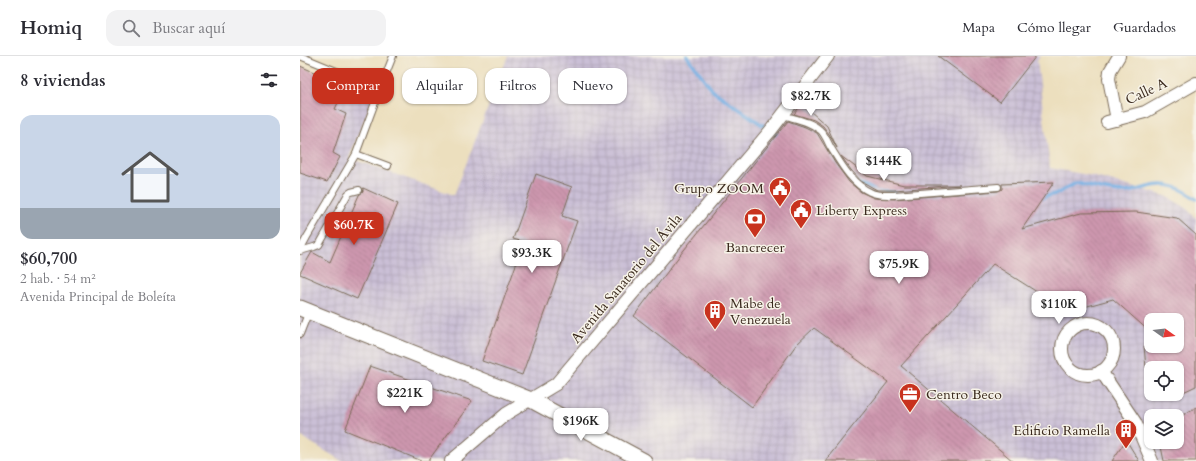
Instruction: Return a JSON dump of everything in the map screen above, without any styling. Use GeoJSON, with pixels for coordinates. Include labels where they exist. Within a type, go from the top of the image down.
{"type":"FeatureCollection","features":[{"type":"Feature","properties":{"kind":"street","name":"Avenida Sanatorio del Ávila"},"geometry":{"type":"LineString","coordinates":[[451,461],[506,414],[556,384],[783,114],[828,56]]}},
{"type":"Feature","properties":{"kind":"street","name":"Calle A"},"geometry":{"type":"LineString","coordinates":[[1118,56],[1110,71],[1109,79],[1112,121],[1145,112],[1196,83]]}},
{"type":"Feature","properties":{"kind":"street"},"geometry":{"type":"LineString","coordinates":[[304,309],[531,400],[644,461]]}},
{"type":"Feature","properties":{"kind":"street"},"geometry":{"type":"LineString","coordinates":[[1085,322],[1099,325],[1112,337],[1114,348],[1113,357],[1108,365],[1101,371],[1091,375],[1082,374],[1073,370],[1067,364],[1063,356],[1062,346],[1066,335],[1076,325],[1085,322]]}},
{"type":"Feature","properties":{"kind":"street"},"geometry":{"type":"LineString","coordinates":[[1101,371],[1135,422],[1152,461]]}},
{"type":"Feature","properties":{"kind":"lane"},"geometry":{"type":"LineString","coordinates":[[300,56],[329,68]]}},
{"type":"Feature","properties":{"kind":"lane"},"geometry":{"type":"LineString","coordinates":[[388,68],[393,56]]}},
{"type":"Feature","properties":{"kind":"lane"},"geometry":{"type":"LineString","coordinates":[[300,251],[306,236],[356,154],[374,104]]}},
{"type":"Feature","properties":{"kind":"lane"},"geometry":{"type":"LineString","coordinates":[[783,114],[812,124],[822,131],[836,157],[849,175],[860,187],[870,193],[894,195],[998,186]]}},
{"type":"Feature","properties":{"kind":"lane"},"geometry":{"type":"LineString","coordinates":[[356,154],[388,166]]}},
{"type":"Feature","properties":{"kind":"lane"},"geometry":{"type":"LineString","coordinates":[[300,251],[314,248],[319,244],[348,194],[359,190]]}},
{"type":"Feature","properties":{"kind":"lane"},"geometry":{"type":"LineString","coordinates":[[300,334],[304,309]]}},
{"type":"Feature","properties":{"kind":"shaded area"},"geometry":{"type":"Polygon","coordinates":[[[508,56],[1040,56],[1037,60],[1050,168],[1088,175],[1166,196],[1185,207],[1196,218],[1196,461],[342,461],[300,436],[300,66],[312,71],[312,104],[371,104],[349,158],[454,195],[489,104],[550,104],[550,68],[503,68],[508,56]]]}},
{"type":"Feature","properties":{"kind":"building"},"geometry":{"type":"Polygon","coordinates":[[[938,56],[1036,56],[1000,102],[938,56]]]}},
{"type":"Feature","properties":{"kind":"building"},"geometry":{"type":"Polygon","coordinates":[[[300,66],[312,71],[312,104],[337,104],[335,109],[346,114],[333,153],[340,157],[327,182],[300,173],[300,66]]]}},
{"type":"Feature","properties":{"kind":"building"},"geometry":{"type":"Polygon","coordinates":[[[802,104],[827,126],[837,148],[823,126],[814,120],[794,114],[802,104]]]}},
{"type":"Feature","properties":{"kind":"building"},"geometry":{"type":"Polygon","coordinates":[[[788,121],[817,133],[835,163],[849,182],[861,192],[874,198],[894,199],[998,191],[1002,189],[1002,184],[1054,182],[1022,229],[1081,213],[1136,212],[1177,218],[1196,235],[1196,386],[1184,392],[1184,361],[1145,361],[1145,353],[1184,353],[1184,313],[1144,313],[1144,327],[1113,299],[1073,310],[1059,306],[993,264],[901,366],[1013,461],[825,461],[888,382],[814,328],[796,345],[752,407],[634,316],[680,255],[788,121]]]}},
{"type":"Feature","properties":{"kind":"building"},"geometry":{"type":"Polygon","coordinates":[[[841,156],[867,176],[904,185],[960,185],[877,190],[861,181],[841,156]]]}},
{"type":"Feature","properties":{"kind":"building"},"geometry":{"type":"Polygon","coordinates":[[[536,174],[572,187],[562,216],[577,221],[522,375],[482,361],[524,242],[513,239],[536,174]]]}},
{"type":"Feature","properties":{"kind":"building"},"geometry":{"type":"Polygon","coordinates":[[[363,188],[398,204],[357,299],[300,273],[312,252],[330,262],[359,195],[363,192],[363,188]]]}},
{"type":"Feature","properties":{"kind":"building"},"geometry":{"type":"Polygon","coordinates":[[[370,366],[472,401],[428,461],[422,461],[345,430],[370,366]]]}},
{"type":"Feature","properties":{"kind":"building"},"geometry":{"type":"Polygon","coordinates":[[[1196,407],[1196,461],[1164,461],[1161,449],[1184,449],[1184,415],[1196,407]]]}},
{"type":"Feature","properties":{"kind":"building","name":"Edificio Ramella"},"geometry":{"type":"Polygon","coordinates":[[[1126,440],[1139,461],[1112,461],[1126,440]]]}},
{"type":"Feature","properties":{"kind":"waterway"},"geometry":{"type":"LineString","coordinates":[[687,56],[713,91],[780,137]]}},
{"type":"Feature","properties":{"kind":"waterway"},"geometry":{"type":"LineString","coordinates":[[845,181],[895,193]]}},
{"type":"Feature","properties":{"kind":"waterway"},"geometry":{"type":"LineString","coordinates":[[1041,198],[1058,193],[1076,183],[1118,192],[1168,185],[1185,191],[1196,199]]}},
{"type":"Feature","properties":{"kind":"place","name":"Grupo ZOOM"},"geometry":{"type":"Point","coordinates":[780,208]}},
{"type":"Feature","properties":{"kind":"place","name":"Liberty Express"},"geometry":{"type":"Point","coordinates":[801,230]}},
{"type":"Feature","properties":{"kind":"place","name":"Bancrecer"},"geometry":{"type":"Point","coordinates":[755,238]}},
{"type":"Feature","properties":{"kind":"place","name":"Mabe de Venezuela"},"geometry":{"type":"Point","coordinates":[715,330]}},
{"type":"Feature","properties":{"kind":"place","name":"Centro Beco"},"geometry":{"type":"Point","coordinates":[910,414]}},
{"type":"Feature","properties":{"kind":"place","name":"Edificio Ramella"},"geometry":{"type":"Point","coordinates":[1126,450]}}]}
